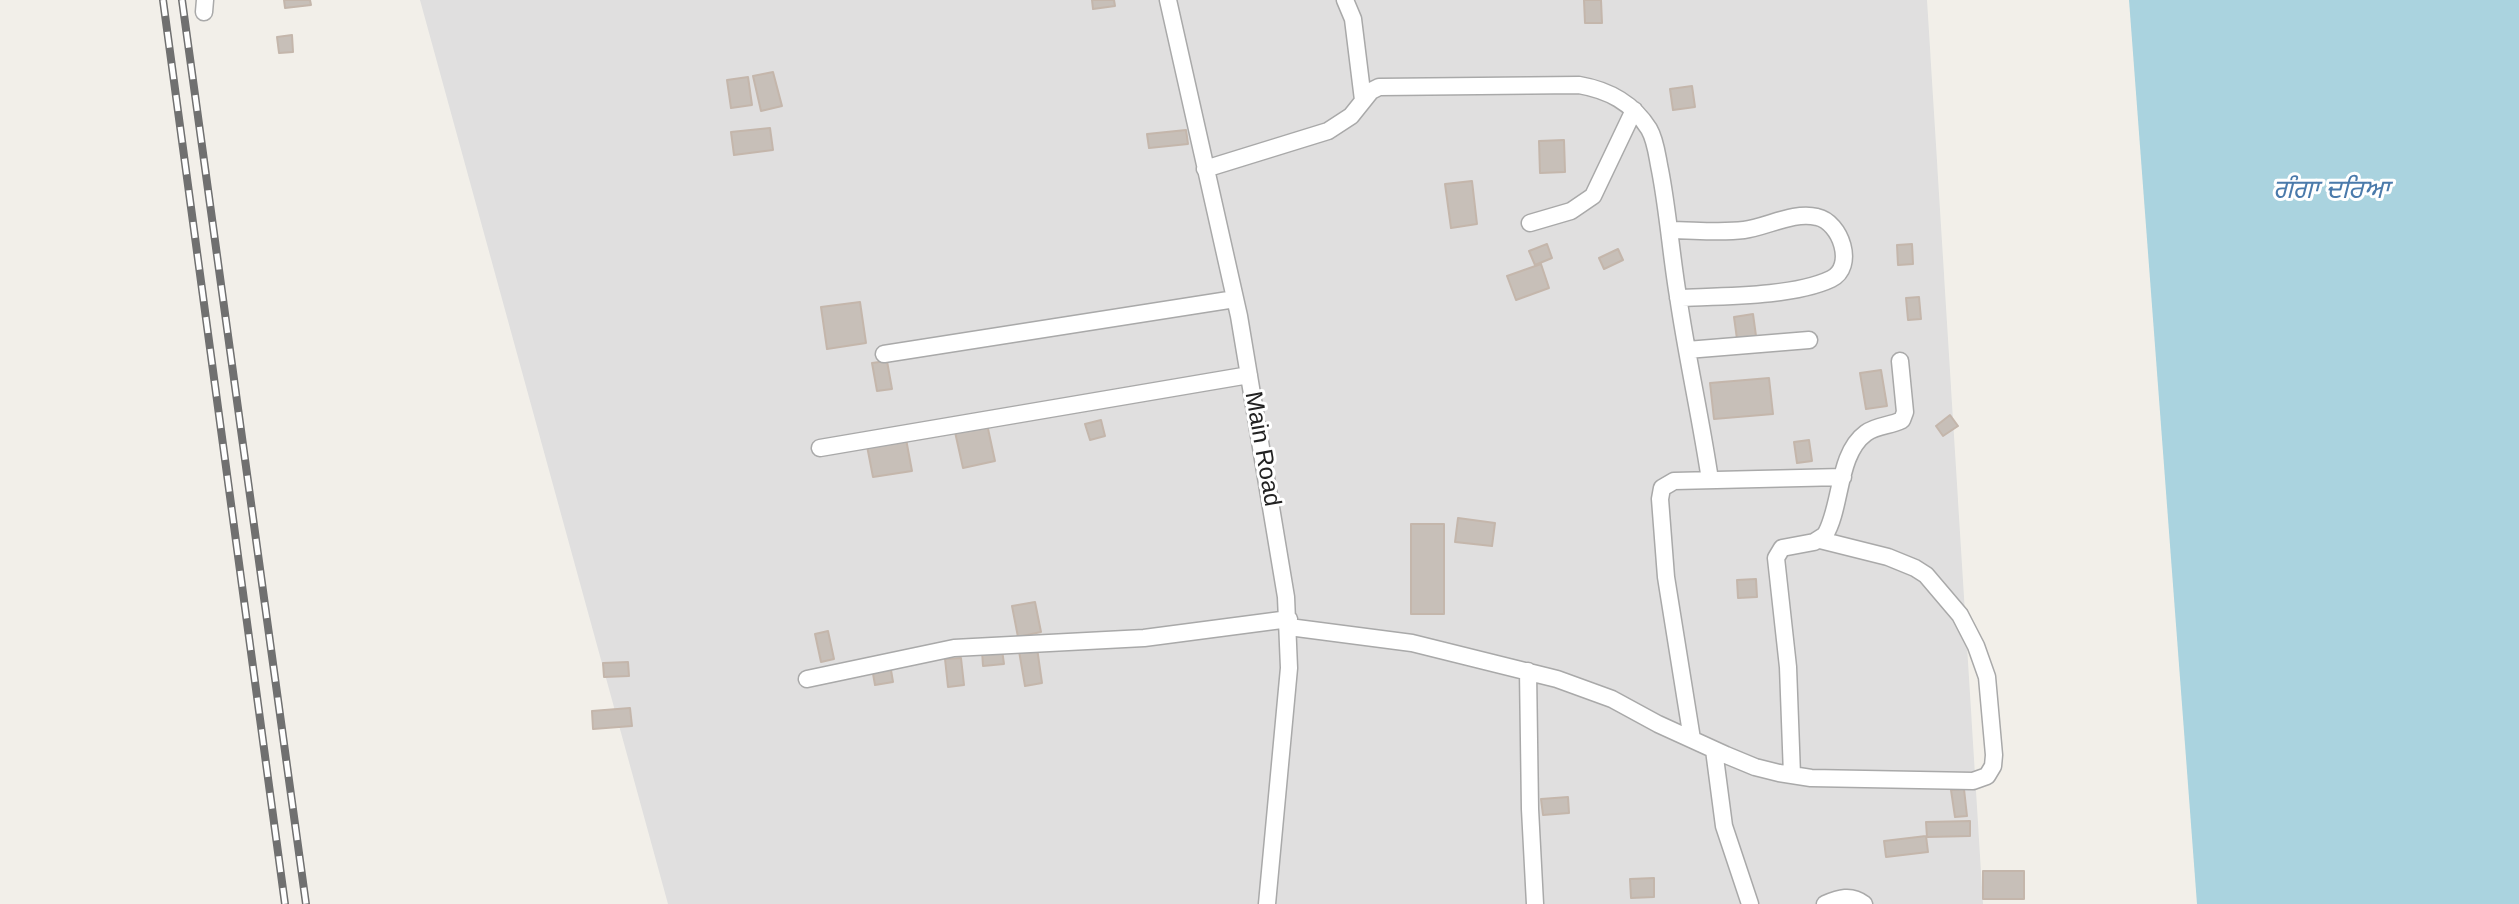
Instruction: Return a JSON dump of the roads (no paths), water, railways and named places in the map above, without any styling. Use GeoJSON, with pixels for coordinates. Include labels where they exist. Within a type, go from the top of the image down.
{"type":"FeatureCollection","features":[{"type":"Feature","properties":{"kind":"street","name":"Main Road"},"geometry":{"type":"LineString","coordinates":[[1168,0],[1250,375],[1289,623],[1287,681],[1267,904]]}},
{"type":"Feature","properties":{"kind":"street"},"geometry":{"type":"LineString","coordinates":[[1345,0],[1353,19],[1363,100]]}},
{"type":"Feature","properties":{"kind":"street"},"geometry":{"type":"LineString","coordinates":[[1205,169],[1328,131],[1351,116],[1371,91],[1388,86],[1579,85],[1599,88],[1617,96],[1634,110],[1649,129],[1654,141],[1710,480]]}},
{"type":"Feature","properties":{"kind":"street"},"geometry":{"type":"LineString","coordinates":[[1530,223],[1571,211],[1593,196],[1634,110]]}},
{"type":"Feature","properties":{"kind":"street"},"geometry":{"type":"LineString","coordinates":[[1669,230],[1743,230],[1813,216],[1825,219],[1834,226],[1842,244],[1842,270],[1830,280],[1785,291],[1678,298]]}},
{"type":"Feature","properties":{"kind":"street"},"geometry":{"type":"LineString","coordinates":[[884,354],[1235,299]]}},
{"type":"Feature","properties":{"kind":"street"},"geometry":{"type":"LineString","coordinates":[[1687,350],[1809,340]]}},
{"type":"Feature","properties":{"kind":"street"},"geometry":{"type":"LineString","coordinates":[[1820,540],[1830,525],[1849,457],[1858,440],[1875,428],[1895,423],[1904,416],[1900,361]]}},
{"type":"Feature","properties":{"kind":"street"},"geometry":{"type":"LineString","coordinates":[[820,448],[1250,375]]}},
{"type":"Feature","properties":{"kind":"street"},"geometry":{"type":"LineString","coordinates":[[1692,739],[1666,577],[1660,499],[1662,488],[1668,483],[1710,480],[1843,477]]}},
{"type":"Feature","properties":{"kind":"street"},"geometry":{"type":"LineString","coordinates":[[807,679],[954,648],[1144,638],[1289,623],[1412,643],[1589,689],[1755,767],[1792,775],[1811,778],[1973,781],[1987,776],[1993,766],[1986,677],[1976,646],[1960,615],[1926,575],[1915,568],[1888,557],[1820,540],[1782,548],[1778,552],[1775,564],[1788,667],[1792,775]]}},
{"type":"Feature","properties":{"kind":"street"},"geometry":{"type":"LineString","coordinates":[[1528,671],[1530,809],[1535,904]]}},
{"type":"Feature","properties":{"kind":"street"},"geometry":{"type":"LineString","coordinates":[[1714,750],[1724,826],[1750,904]]}},
{"type":"Feature","properties":{"kind":"street"},"geometry":{"type":"LineString","coordinates":[[1825,904],[1842,898],[1853,898],[1864,904]]}},
{"type":"Feature","properties":{"kind":"water","name":"ਗੰਗਾ ਦਰਿਆ"},"geometry":{"type":"Polygon","coordinates":[[[2129,0],[2519,0],[2519,904],[2197,904],[2129,0]]]}},
{"type":"Feature","properties":{"kind":"railway"},"geometry":{"type":"LineString","coordinates":[[163,0],[285,904]]}},
{"type":"Feature","properties":{"kind":"railway"},"geometry":{"type":"LineString","coordinates":[[182,0],[306,904]]}}]}
